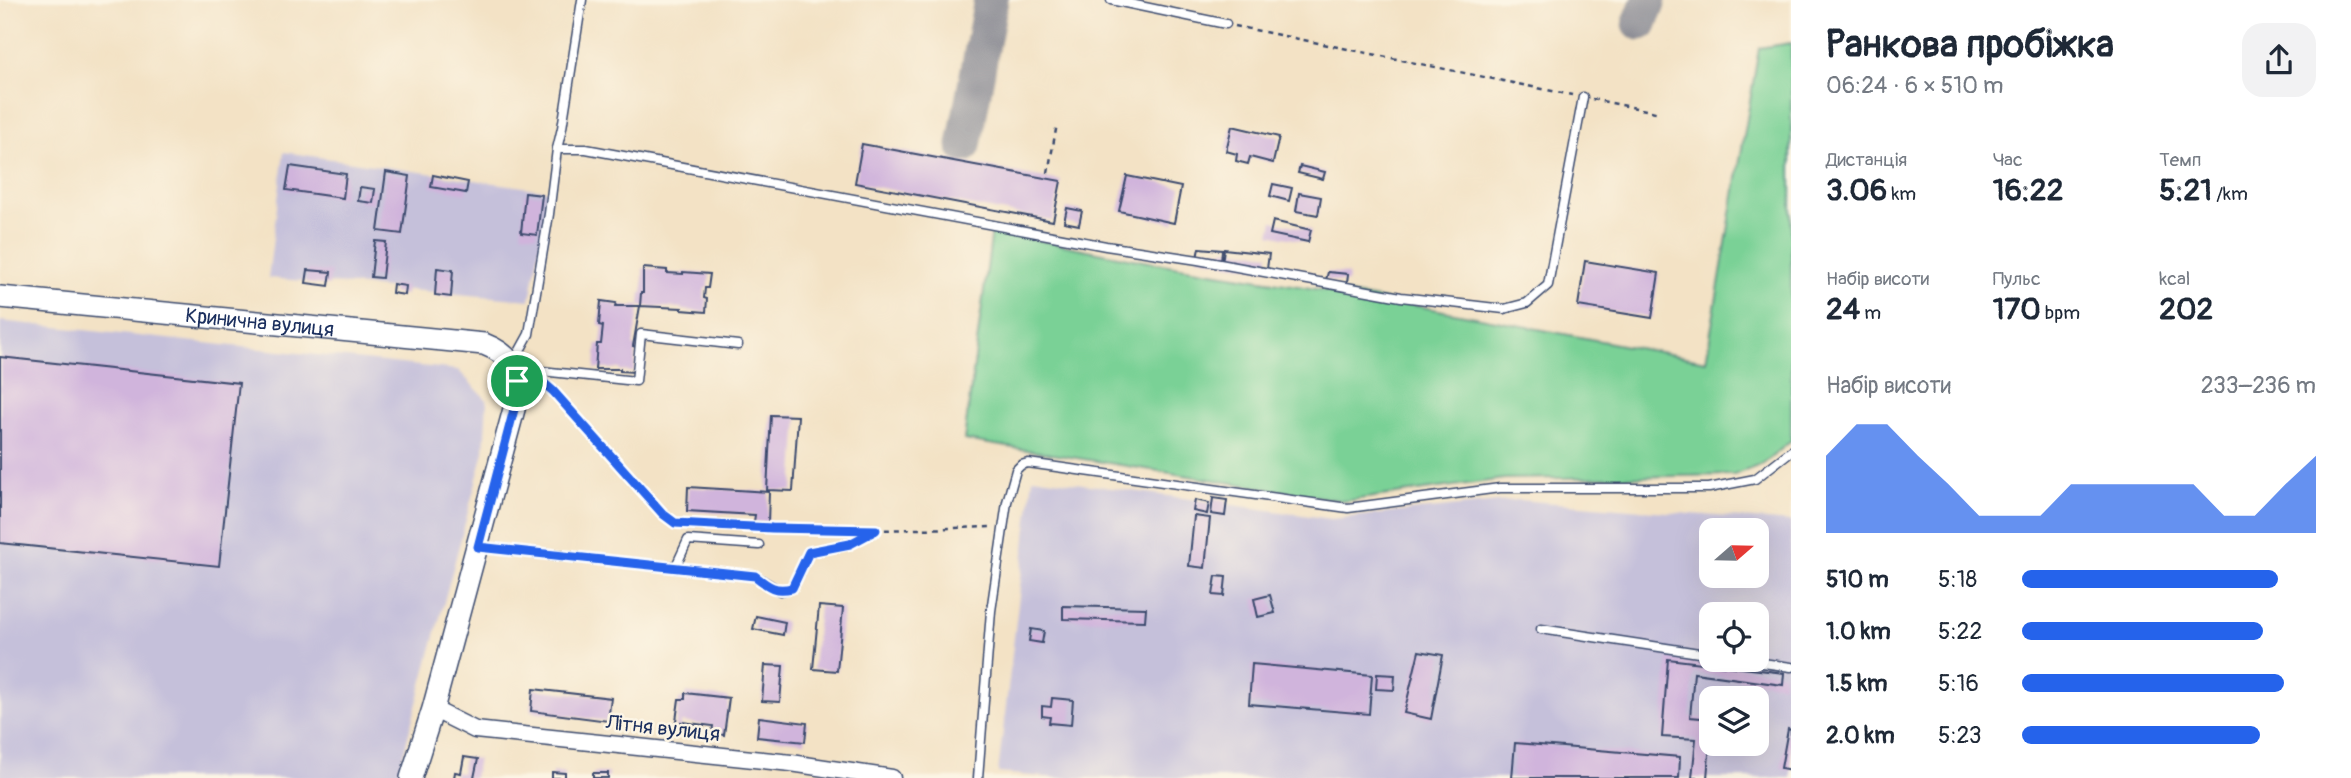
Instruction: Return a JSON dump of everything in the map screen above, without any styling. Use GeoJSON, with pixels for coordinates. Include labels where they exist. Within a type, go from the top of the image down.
{"type":"FeatureCollection","features":[{"type":"Feature","properties":{"kind":"street","name":"Кринична вулиця"},"geometry":{"type":"LineString","coordinates":[[0,297],[484,344],[502,351],[521,374]]}},
{"type":"Feature","properties":{"kind":"street"},"geometry":{"type":"LineString","coordinates":[[411,778],[478,547],[521,374]]}},
{"type":"Feature","properties":{"kind":"street","name":"Літня вулиця"},"geometry":{"type":"LineString","coordinates":[[433,709],[475,730],[790,763],[892,778]]}},
{"type":"Feature","properties":{"kind":"lane"},"geometry":{"type":"LineString","coordinates":[[582,0],[521,374],[561,372],[636,381],[641,334],[738,345]]}},
{"type":"Feature","properties":{"kind":"lane"},"geometry":{"type":"LineString","coordinates":[[1111,0],[1226,24]]}},
{"type":"Feature","properties":{"kind":"lane"},"geometry":{"type":"LineString","coordinates":[[557,149],[586,149],[1092,244],[1198,260],[1401,297],[1504,309],[1527,303],[1548,285],[1583,97]]}},
{"type":"Feature","properties":{"kind":"lane"},"geometry":{"type":"LineString","coordinates":[[978,778],[990,611],[1007,502],[1016,470],[1021,465],[1028,463],[1348,508],[1500,488],[1709,488],[1755,478],[1791,451]]}},
{"type":"Feature","properties":{"kind":"lane"},"geometry":{"type":"LineString","coordinates":[[675,568],[688,540],[760,545]]}},
{"type":"Feature","properties":{"kind":"lane"},"geometry":{"type":"LineString","coordinates":[[478,547],[755,576],[780,591],[792,588],[809,552]]}},
{"type":"Feature","properties":{"kind":"lane"},"geometry":{"type":"LineString","coordinates":[[1541,628],[1699,653]]}},
{"type":"Feature","properties":{"kind":"lane"},"geometry":{"type":"LineString","coordinates":[[1769,664],[1791,667]]}},
{"type":"Feature","properties":{"kind":"path"},"geometry":{"type":"LineString","coordinates":[[1226,24],[1660,113]]}},
{"type":"Feature","properties":{"kind":"path"},"geometry":{"type":"LineString","coordinates":[[1048,173],[1057,124]]}},
{"type":"Feature","properties":{"kind":"path"},"geometry":{"type":"LineString","coordinates":[[521,374],[553,391],[663,514],[675,523],[876,530],[1004,527]]}},
{"type":"Feature","properties":{"kind":"path"},"geometry":{"type":"LineString","coordinates":[[809,552],[850,544],[876,530]]}},
{"type":"Feature","properties":{"kind":"shaded area"},"geometry":{"type":"Polygon","coordinates":[[[284,152],[550,191],[530,300],[268,278],[284,152]]]}},
{"type":"Feature","properties":{"kind":"shaded area"},"geometry":{"type":"Polygon","coordinates":[[[0,321],[458,370],[487,400],[484,452],[397,778],[0,778],[0,321]]]}},
{"type":"Feature","properties":{"kind":"shaded area"},"geometry":{"type":"Polygon","coordinates":[[[1033,477],[1331,519],[1518,500],[1741,518],[1699,518],[1699,588],[1769,588],[1769,520],[1791,522],[1791,778],[1057,778],[998,773],[1033,477]]]}},
{"type":"Feature","properties":{"kind":"green space"},"geometry":{"type":"Polygon","coordinates":[[[1791,43],[1791,441],[1763,464],[1734,475],[1504,479],[1345,501],[964,440],[992,231],[1143,261],[1391,301],[1706,361],[1759,48],[1791,43]]]}},
{"type":"Feature","properties":{"kind":"building"},"geometry":{"type":"Polygon","coordinates":[[[1232,126],[1279,137],[1273,163],[1250,157],[1248,164],[1236,161],[1237,154],[1226,151],[1232,126]]]}},
{"type":"Feature","properties":{"kind":"building"},"geometry":{"type":"Polygon","coordinates":[[[862,144],[1061,181],[1053,221],[855,183],[862,144]]]}},
{"type":"Feature","properties":{"kind":"building"},"geometry":{"type":"Polygon","coordinates":[[[290,166],[346,174],[343,198],[286,190],[290,166]]]}},
{"type":"Feature","properties":{"kind":"building"},"geometry":{"type":"Polygon","coordinates":[[[1300,166],[1325,172],[1323,179],[1298,173],[1300,166]]]}},
{"type":"Feature","properties":{"kind":"building"},"geometry":{"type":"Polygon","coordinates":[[[386,172],[410,176],[402,234],[378,231],[386,172]]]}},
{"type":"Feature","properties":{"kind":"building"},"geometry":{"type":"Polygon","coordinates":[[[433,175],[468,182],[466,193],[431,187],[433,175]]]}},
{"type":"Feature","properties":{"kind":"building"},"geometry":{"type":"Polygon","coordinates":[[[1127,176],[1181,187],[1174,223],[1119,211],[1127,176]]]}},
{"type":"Feature","properties":{"kind":"building"},"geometry":{"type":"Polygon","coordinates":[[[1273,184],[1292,188],[1289,201],[1270,196],[1273,184]]]}},
{"type":"Feature","properties":{"kind":"building"},"geometry":{"type":"Polygon","coordinates":[[[360,187],[375,189],[373,203],[358,201],[360,187]]]}},
{"type":"Feature","properties":{"kind":"building"},"geometry":{"type":"Polygon","coordinates":[[[525,193],[542,195],[537,235],[521,233],[525,193]]]}},
{"type":"Feature","properties":{"kind":"building"},"geometry":{"type":"Polygon","coordinates":[[[1299,193],[1321,197],[1318,215],[1296,211],[1299,193]]]}},
{"type":"Feature","properties":{"kind":"building"},"geometry":{"type":"Polygon","coordinates":[[[1067,208],[1082,211],[1079,225],[1064,222],[1067,208]]]}},
{"type":"Feature","properties":{"kind":"building"},"geometry":{"type":"Polygon","coordinates":[[[1273,221],[1311,230],[1308,242],[1270,234],[1273,221]]]}},
{"type":"Feature","properties":{"kind":"building"},"geometry":{"type":"Polygon","coordinates":[[[375,241],[386,242],[382,278],[371,277],[375,241]]]}},
{"type":"Feature","properties":{"kind":"building"},"geometry":{"type":"Polygon","coordinates":[[[1199,248],[1222,250],[1221,261],[1197,258],[1199,248]]]}},
{"type":"Feature","properties":{"kind":"building"},"geometry":{"type":"Polygon","coordinates":[[[1224,249],[1269,254],[1267,269],[1222,263],[1224,249]]]}},
{"type":"Feature","properties":{"kind":"building"},"geometry":{"type":"Polygon","coordinates":[[[1585,261],[1659,273],[1652,318],[1578,306],[1585,261]]]}},
{"type":"Feature","properties":{"kind":"building"},"geometry":{"type":"Polygon","coordinates":[[[437,268],[453,270],[451,297],[435,295],[437,268]]]}},
{"type":"Feature","properties":{"kind":"building"},"geometry":{"type":"Polygon","coordinates":[[[643,268],[667,270],[667,273],[710,274],[708,288],[705,288],[706,312],[640,306],[643,268]]]}},
{"type":"Feature","properties":{"kind":"building"},"geometry":{"type":"Polygon","coordinates":[[[308,270],[331,272],[329,286],[306,283],[308,270]]]}},
{"type":"Feature","properties":{"kind":"building"},"geometry":{"type":"Polygon","coordinates":[[[1328,272],[1348,274],[1347,283],[1326,280],[1328,272]]]}},
{"type":"Feature","properties":{"kind":"building"},"geometry":{"type":"Polygon","coordinates":[[[393,284],[406,286],[405,295],[392,293],[393,284]]]}},
{"type":"Feature","properties":{"kind":"building"},"geometry":{"type":"Polygon","coordinates":[[[601,301],[616,303],[615,306],[640,306],[633,346],[636,347],[634,372],[595,369],[597,344],[601,344],[603,326],[599,325],[601,301]]]}},
{"type":"Feature","properties":{"kind":"building"},"geometry":{"type":"Polygon","coordinates":[[[0,357],[239,383],[219,566],[0,543],[0,357]]]}},
{"type":"Feature","properties":{"kind":"building"},"geometry":{"type":"Polygon","coordinates":[[[771,415],[798,416],[793,491],[767,490],[771,415]]]}},
{"type":"Feature","properties":{"kind":"building"},"geometry":{"type":"Polygon","coordinates":[[[688,487],[769,492],[768,523],[754,522],[755,515],[687,511],[688,487]]]}},
{"type":"Feature","properties":{"kind":"building"},"geometry":{"type":"Polygon","coordinates":[[[1213,498],[1227,500],[1225,516],[1211,514],[1213,498]]]}},
{"type":"Feature","properties":{"kind":"building"},"geometry":{"type":"Polygon","coordinates":[[[1195,500],[1209,503],[1207,514],[1193,511],[1195,500]]]}},
{"type":"Feature","properties":{"kind":"building"},"geometry":{"type":"Polygon","coordinates":[[[1194,516],[1210,518],[1205,568],[1189,566],[1194,516]]]}},
{"type":"Feature","properties":{"kind":"building"},"geometry":{"type":"Polygon","coordinates":[[[1216,576],[1226,577],[1224,596],[1213,595],[1216,576]]]}},
{"type":"Feature","properties":{"kind":"building"},"geometry":{"type":"Polygon","coordinates":[[[1270,595],[1275,613],[1258,617],[1254,599],[1270,595]]]}},
{"type":"Feature","properties":{"kind":"building"},"geometry":{"type":"Polygon","coordinates":[[[819,606],[843,608],[837,671],[813,669],[819,606]]]}},
{"type":"Feature","properties":{"kind":"building"},"geometry":{"type":"Polygon","coordinates":[[[1063,606],[1146,608],[1145,621],[1063,619],[1063,606]]]}},
{"type":"Feature","properties":{"kind":"building"},"geometry":{"type":"Polygon","coordinates":[[[756,616],[785,622],[783,635],[753,629],[756,616]]]}},
{"type":"Feature","properties":{"kind":"building"},"geometry":{"type":"Polygon","coordinates":[[[1031,629],[1044,631],[1042,643],[1029,641],[1031,629]]]}},
{"type":"Feature","properties":{"kind":"building"},"geometry":{"type":"Polygon","coordinates":[[[1419,651],[1443,655],[1431,719],[1404,713],[1419,651]]]}},
{"type":"Feature","properties":{"kind":"building"},"geometry":{"type":"Polygon","coordinates":[[[1668,659],[1699,663],[1699,672],[1784,673],[1783,685],[1694,673],[1690,717],[1699,718],[1699,756],[1709,756],[1707,778],[1692,778],[1696,739],[1662,737],[1668,659]]]}},
{"type":"Feature","properties":{"kind":"building"},"geometry":{"type":"Polygon","coordinates":[[[1252,664],[1372,675],[1369,714],[1249,704],[1252,664]]]}},
{"type":"Feature","properties":{"kind":"building"},"geometry":{"type":"Polygon","coordinates":[[[765,665],[783,666],[780,702],[762,701],[765,665]]]}},
{"type":"Feature","properties":{"kind":"building"},"geometry":{"type":"Polygon","coordinates":[[[1377,674],[1395,675],[1394,690],[1376,689],[1377,674]]]}},
{"type":"Feature","properties":{"kind":"building"},"geometry":{"type":"Polygon","coordinates":[[[533,689],[611,698],[608,721],[531,711],[533,689]]]}},
{"type":"Feature","properties":{"kind":"building"},"geometry":{"type":"Polygon","coordinates":[[[685,693],[729,698],[724,735],[712,733],[713,726],[681,722],[681,729],[675,728],[679,699],[685,699],[685,693]]]}},
{"type":"Feature","properties":{"kind":"building"},"geometry":{"type":"Polygon","coordinates":[[[1052,698],[1073,700],[1071,725],[1049,723],[1050,717],[1042,716],[1042,706],[1051,707],[1052,698]]]}},
{"type":"Feature","properties":{"kind":"building"},"geometry":{"type":"Polygon","coordinates":[[[759,717],[807,723],[805,742],[757,737],[759,717]]]}},
{"type":"Feature","properties":{"kind":"building"},"geometry":{"type":"Polygon","coordinates":[[[1788,729],[1791,730],[1791,770],[1781,768],[1788,729]]]}},
{"type":"Feature","properties":{"kind":"building"},"geometry":{"type":"Polygon","coordinates":[[[1515,743],[1680,757],[1679,778],[1512,778],[1515,743]]]}},
{"type":"Feature","properties":{"kind":"building"},"geometry":{"type":"Polygon","coordinates":[[[464,757],[478,759],[474,778],[454,778],[455,772],[461,773],[464,757]]]}},
{"type":"Feature","properties":{"kind":"building"},"geometry":{"type":"Polygon","coordinates":[[[552,772],[565,773],[565,778],[552,778],[552,772]]]}},
{"type":"Feature","properties":{"kind":"building"},"geometry":{"type":"Polygon","coordinates":[[[593,773],[608,773],[608,778],[593,778],[593,773]]]}},
{"type":"Feature","properties":{"kind":"taxiway"},"geometry":{"type":"LineString","coordinates":[[964,145],[991,0]]}},
{"type":"Feature","properties":{"kind":"taxiway"},"geometry":{"type":"LineString","coordinates":[[1640,23],[1649,0]]}},
{"type":"Feature","properties":{"kind":"route"},"geometry":{"type":"LineString","coordinates":[[533,374],[553,391],[628,477],[675,523],[876,530],[850,544],[809,552],[792,588],[780,591],[755,576],[478,547],[517,398],[517,381],[533,374]]}}]}
